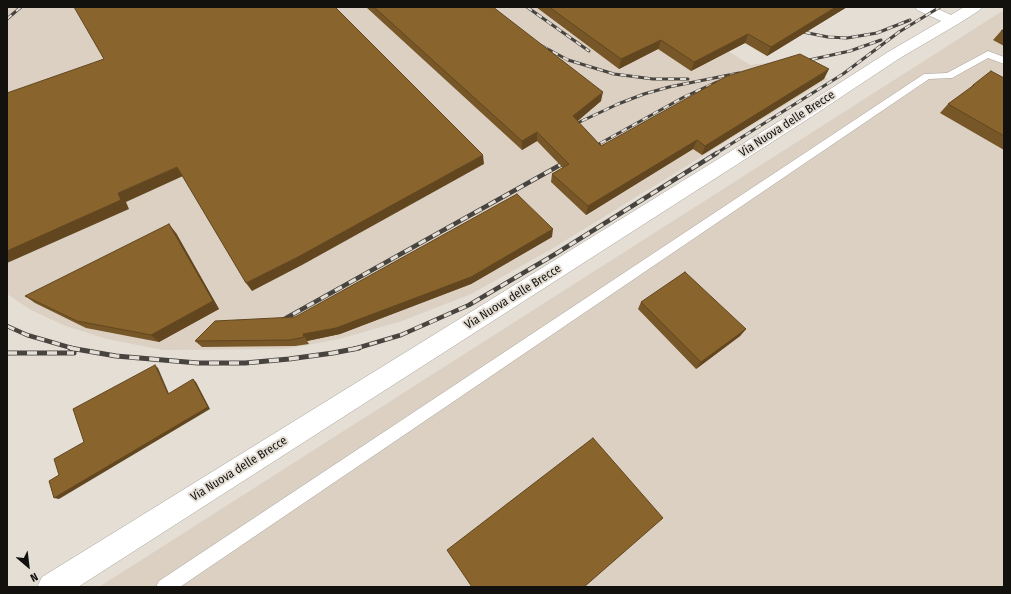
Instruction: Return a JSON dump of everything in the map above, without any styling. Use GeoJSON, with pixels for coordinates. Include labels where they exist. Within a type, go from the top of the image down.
{"type":"FeatureCollection","features":[{"type":"Feature","properties":{"kind":"street"},"geometry":{"type":"LineString","coordinates":[[922,7],[952,21]]}},
{"type":"Feature","properties":{"kind":"street","name":"Via Nuova delle Brecce"},"geometry":{"type":"LineString","coordinates":[[52,587],[805,114],[894,55],[975,7]]}},
{"type":"Feature","properties":{"kind":"lane"},"geometry":{"type":"LineString","coordinates":[[165,587],[927,76],[949,76],[988,54],[1004,62]]}},
{"type":"Feature","properties":{"kind":"shaded area"},"geometry":{"type":"Polygon","coordinates":[[[7,7],[659,7],[750,65],[794,59],[828,79],[550,250],[471,294],[402,321],[339,339],[286,349],[163,350],[107,339],[66,326],[31,310],[7,294],[7,7]]]}},
{"type":"Feature","properties":{"kind":"shaded area"},"geometry":{"type":"Polygon","coordinates":[[[1004,10],[1004,587],[99,587],[1004,10]]]}},
{"type":"Feature","properties":{"kind":"building"},"geometry":{"type":"Polygon","coordinates":[[[74,7],[335,7],[483,155],[298,257],[246,283],[177,167],[118,193],[121,200],[7,251],[7,93],[104,59],[74,7]]]}},
{"type":"Feature","properties":{"kind":"building"},"geometry":{"type":"Polygon","coordinates":[[[374,7],[493,7],[603,92],[573,116],[601,146],[727,76],[800,54],[829,69],[705,146],[697,140],[588,206],[552,174],[569,164],[537,132],[522,141],[374,7]]]}},
{"type":"Feature","properties":{"kind":"building"},"geometry":{"type":"Polygon","coordinates":[[[549,7],[836,7],[771,47],[748,34],[694,62],[661,40],[621,59],[549,7]]]}},
{"type":"Feature","properties":{"kind":"building"},"geometry":{"type":"Polygon","coordinates":[[[991,71],[1004,78],[1004,136],[948,104],[991,71]]]}},
{"type":"Feature","properties":{"kind":"building"},"geometry":{"type":"Polygon","coordinates":[[[517,194],[553,229],[471,277],[336,328],[303,334],[304,337],[290,340],[195,341],[215,321],[295,317],[517,194]]]}},
{"type":"Feature","properties":{"kind":"building"},"geometry":{"type":"Polygon","coordinates":[[[169,224],[213,301],[151,335],[77,321],[25,296],[169,224]]]}},
{"type":"Feature","properties":{"kind":"building"},"geometry":{"type":"Polygon","coordinates":[[[685,272],[746,329],[701,362],[641,302],[685,272]]]}},
{"type":"Feature","properties":{"kind":"building"},"geometry":{"type":"Polygon","coordinates":[[[155,365],[168,394],[193,379],[208,407],[54,498],[49,481],[59,475],[54,459],[84,442],[73,409],[155,365]]]}},
{"type":"Feature","properties":{"kind":"building"},"geometry":{"type":"Polygon","coordinates":[[[593,438],[663,518],[584,587],[472,587],[447,550],[593,438]]]}},
{"type":"Feature","properties":{"kind":"railway"},"geometry":{"type":"LineString","coordinates":[[7,19],[21,7]]}},
{"type":"Feature","properties":{"kind":"railway"},"geometry":{"type":"LineString","coordinates":[[527,7],[589,51]]}},
{"type":"Feature","properties":{"kind":"railway"},"geometry":{"type":"LineString","coordinates":[[715,154],[843,74],[899,32],[940,7]]}},
{"type":"Feature","properties":{"kind":"railway"},"geometry":{"type":"LineString","coordinates":[[793,30],[828,37],[847,38],[877,33],[910,20]]}},
{"type":"Feature","properties":{"kind":"railway"},"geometry":{"type":"LineString","coordinates":[[800,62],[850,51],[881,40]]}},
{"type":"Feature","properties":{"kind":"railway"},"geometry":{"type":"LineString","coordinates":[[542,46],[568,60],[614,74],[653,79],[688,79]]}},
{"type":"Feature","properties":{"kind":"railway"},"geometry":{"type":"LineString","coordinates":[[571,126],[618,104],[644,94],[669,87],[739,73]]}},
{"type":"Feature","properties":{"kind":"railway"},"geometry":{"type":"LineString","coordinates":[[590,149],[684,97],[719,81]]}},
{"type":"Feature","properties":{"kind":"railway"},"geometry":{"type":"LineString","coordinates":[[354,349],[401,335],[469,305],[557,253],[717,153]]}},
{"type":"Feature","properties":{"kind":"railway"},"geometry":{"type":"LineString","coordinates":[[279,322],[569,160]]}},
{"type":"Feature","properties":{"kind":"railway"},"geometry":{"type":"LineString","coordinates":[[7,326],[27,335],[74,349]]}},
{"type":"Feature","properties":{"kind":"railway"},"geometry":{"type":"LineString","coordinates":[[354,349],[359,348]]}},
{"type":"Feature","properties":{"kind":"railway"},"geometry":{"type":"LineString","coordinates":[[74,349],[116,356],[198,363],[245,363],[289,359],[354,349]]}},
{"type":"Feature","properties":{"kind":"railway"},"geometry":{"type":"LineString","coordinates":[[7,353],[74,353]]}}]}
